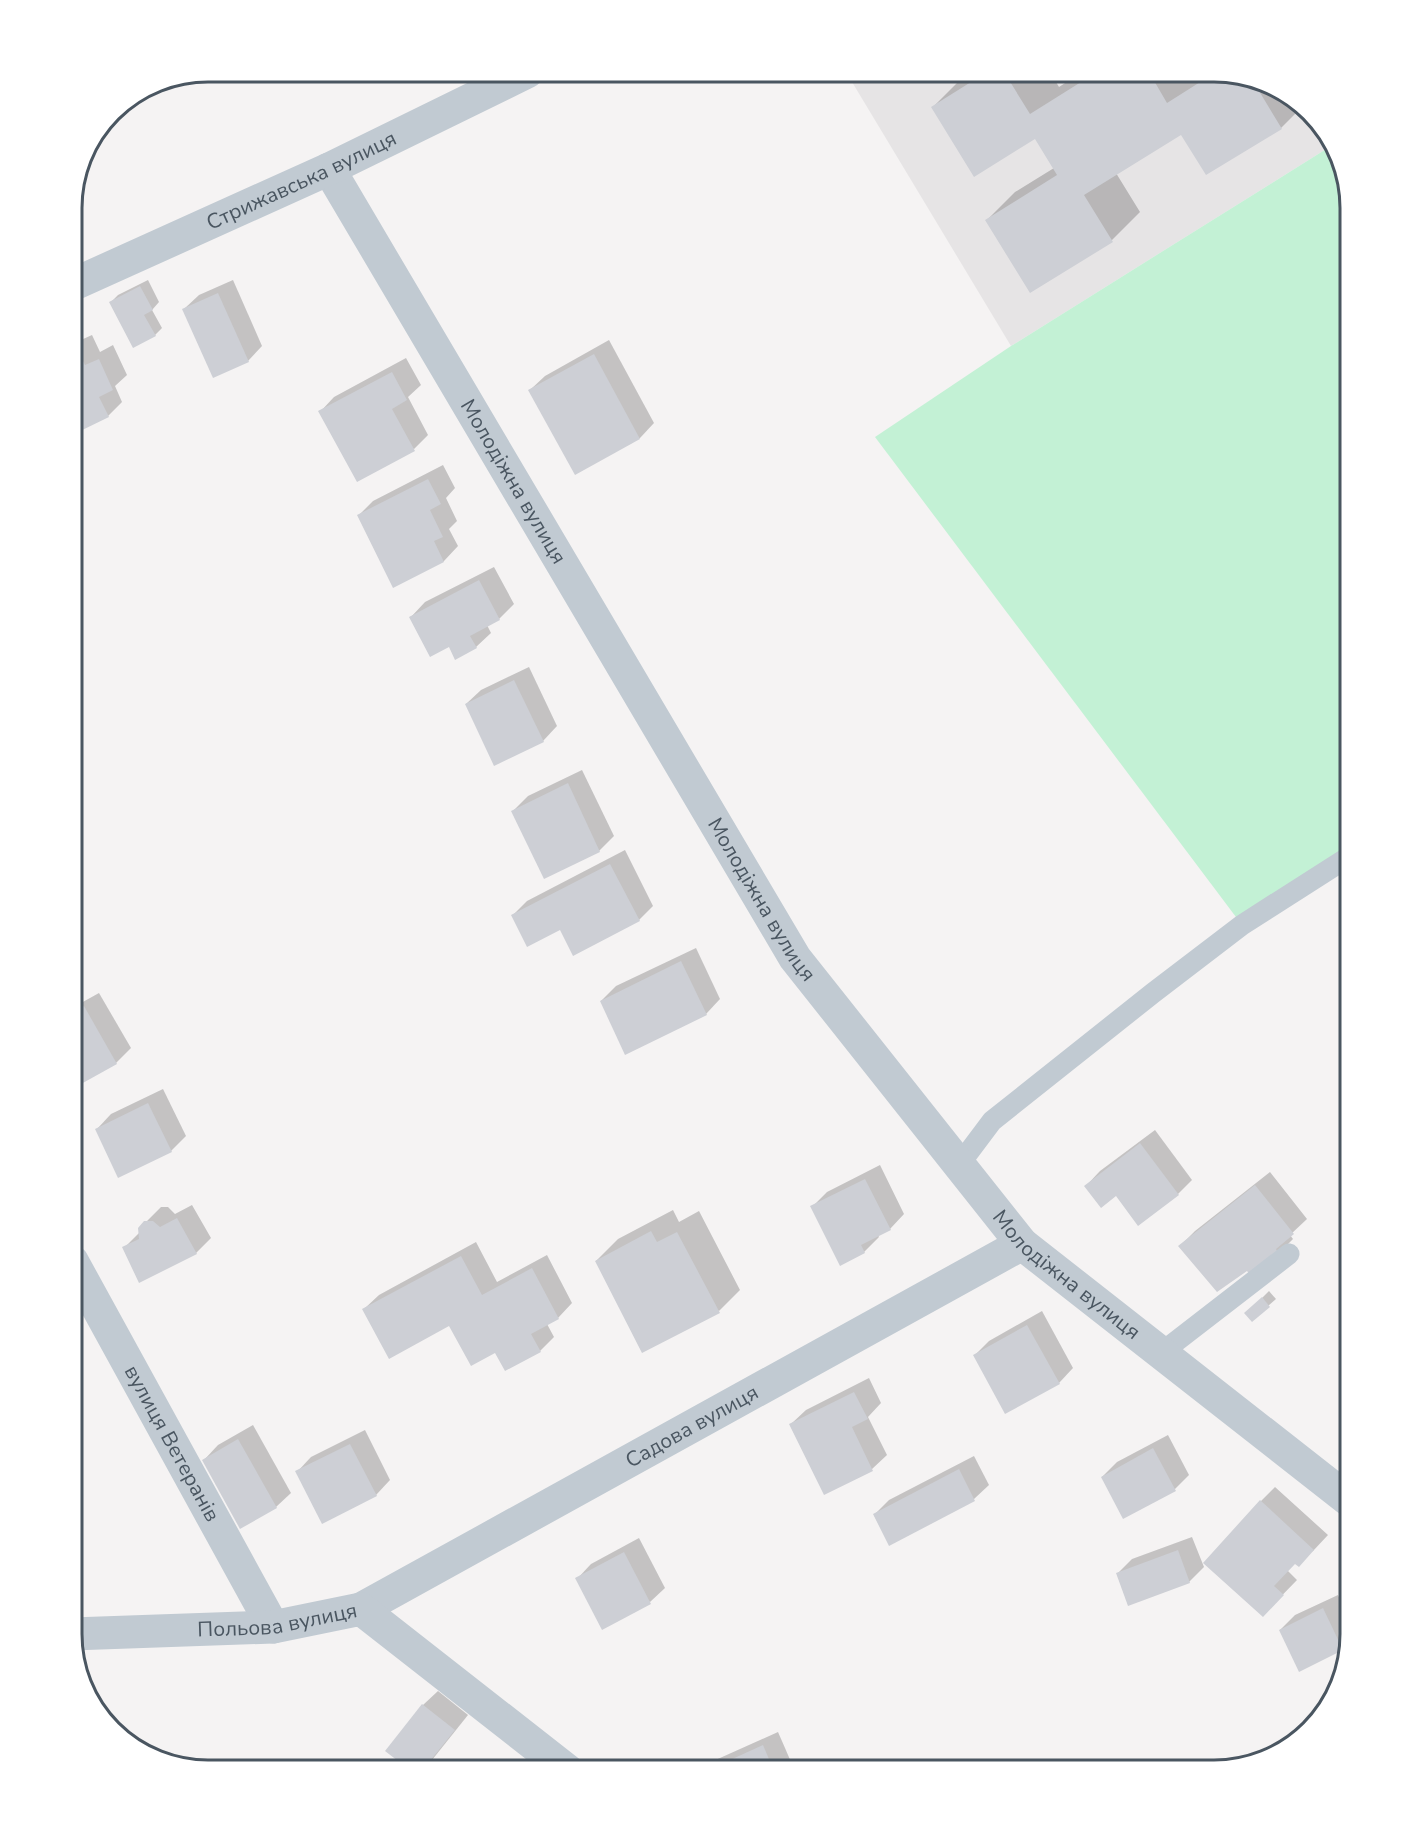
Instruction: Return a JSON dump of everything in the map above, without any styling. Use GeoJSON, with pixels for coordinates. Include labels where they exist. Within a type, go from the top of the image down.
{"type":"FeatureCollection","features":[{"type":"Feature","properties":{"kind":"street","name":"Стрижавська вулиця"},"geometry":{"type":"LineString","coordinates":[[83,280],[329,169],[506,82]]}},
{"type":"Feature","properties":{"kind":"street","name":"Молодіжна вулиця"},"geometry":{"type":"LineString","coordinates":[[329,169],[795,958],[1022,1244],[1340,1494]]}},
{"type":"Feature","properties":{"kind":"street","name":"Садова вулиця"},"geometry":{"type":"LineString","coordinates":[[361,1609],[1022,1244]]}},
{"type":"Feature","properties":{"kind":"street","name":"вулиця Ветеранів"},"geometry":{"type":"LineString","coordinates":[[82,1281],[273,1627]]}},
{"type":"Feature","properties":{"kind":"street","name":"Польова вулиця"},"geometry":{"type":"LineString","coordinates":[[82,1634],[273,1627],[361,1609],[554,1760]]}},
{"type":"Feature","properties":{"kind":"lane"},"geometry":{"type":"LineString","coordinates":[[959,1165],[992,1121],[1144,1000],[1242,925],[1340,862]]}},
{"type":"Feature","properties":{"kind":"lane"},"geometry":{"type":"LineString","coordinates":[[1161,1353],[1289,1254]]}},
{"type":"Feature","properties":{"kind":"shaded area"},"geometry":{"type":"Polygon","coordinates":[[[852,83],[1222,83],[1254,89],[1277,99],[1303,119],[1318,138],[1325,150],[1011,346],[852,83]]]}},
{"type":"Feature","properties":{"kind":"green space"},"geometry":{"type":"Polygon","coordinates":[[[1325,150],[1333,168],[1340,208],[1340,862],[1242,925],[875,437],[1011,346],[1325,150]]]}},
{"type":"Feature","properties":{"kind":"building"},"geometry":{"type":"Polygon","coordinates":[[[970,83],[1011,83],[1030,114],[1080,83],[1155,83],[1167,103],[1199,83],[1222,83],[1259,91],[1282,129],[1206,175],[1181,135],[1084,195],[1113,242],[1030,293],[985,220],[1057,175],[1035,139],[974,177],[931,107],[970,83]]]}},
{"type":"Feature","properties":{"kind":"building"},"geometry":{"type":"Polygon","coordinates":[[[140,286],[153,310],[144,315],[156,336],[133,348],[109,302],[140,286]]]}},
{"type":"Feature","properties":{"kind":"building"},"geometry":{"type":"Polygon","coordinates":[[[218,293],[249,362],[213,378],[182,309],[218,293]]]}},
{"type":"Feature","properties":{"kind":"building"},"geometry":{"type":"Polygon","coordinates":[[[594,354],[640,439],[575,475],[528,390],[594,354]]]}},
{"type":"Feature","properties":{"kind":"building"},"geometry":{"type":"Polygon","coordinates":[[[99,359],[113,390],[99,397],[109,417],[83,430],[83,361],[85,365],[99,359]]]}},
{"type":"Feature","properties":{"kind":"building"},"geometry":{"type":"Polygon","coordinates":[[[392,372],[407,400],[392,409],[415,451],[357,482],[318,411],[392,372]]]}},
{"type":"Feature","properties":{"kind":"building"},"geometry":{"type":"Polygon","coordinates":[[[428,479],[441,504],[430,510],[443,537],[434,541],[444,562],[393,588],[357,515],[428,479]]]}},
{"type":"Feature","properties":{"kind":"building"},"geometry":{"type":"Polygon","coordinates":[[[479,580],[500,620],[470,636],[477,648],[455,660],[449,647],[430,657],[409,617],[479,580]]]}},
{"type":"Feature","properties":{"kind":"building"},"geometry":{"type":"Polygon","coordinates":[[[514,680],[544,742],[494,766],[465,704],[514,680]]]}},
{"type":"Feature","properties":{"kind":"building"},"geometry":{"type":"Polygon","coordinates":[[[568,783],[600,852],[544,879],[511,811],[568,783]]]}},
{"type":"Feature","properties":{"kind":"building"},"geometry":{"type":"Polygon","coordinates":[[[610,864],[640,921],[573,956],[560,930],[527,947],[511,915],[610,864]]]}},
{"type":"Feature","properties":{"kind":"building"},"geometry":{"type":"Polygon","coordinates":[[[681,961],[707,1015],[625,1055],[600,1001],[681,961]]]}},
{"type":"Feature","properties":{"kind":"building"},"geometry":{"type":"Polygon","coordinates":[[[84,1006],[117,1064],[82,1083],[84,1006]]]}},
{"type":"Feature","properties":{"kind":"building"},"geometry":{"type":"Polygon","coordinates":[[[148,1103],[172,1152],[118,1178],[95,1129],[148,1103]]]}},
{"type":"Feature","properties":{"kind":"building"},"geometry":{"type":"Polygon","coordinates":[[[1140,1143],[1179,1195],[1138,1226],[1116,1196],[1101,1208],[1084,1186],[1140,1143]]]}},
{"type":"Feature","properties":{"kind":"building"},"geometry":{"type":"Polygon","coordinates":[[[865,1179],[891,1230],[861,1245],[865,1253],[840,1266],[810,1206],[865,1179]]]}},
{"type":"Feature","properties":{"kind":"building"},"geometry":{"type":"Polygon","coordinates":[[[1255,1185],[1294,1234],[1276,1249],[1279,1255],[1251,1276],[1247,1271],[1217,1292],[1178,1246],[1255,1185]]]}},
{"type":"Feature","properties":{"kind":"building"},"geometry":{"type":"Polygon","coordinates":[[[177,1218],[197,1254],[139,1283],[122,1247],[139,1239],[138,1228],[144,1221],[153,1221],[160,1227],[177,1218]]]}},
{"type":"Feature","properties":{"kind":"building"},"geometry":{"type":"Polygon","coordinates":[[[651,1231],[657,1242],[677,1232],[720,1313],[642,1353],[595,1261],[651,1231]]]}},
{"type":"Feature","properties":{"kind":"building"},"geometry":{"type":"Polygon","coordinates":[[[461,1256],[482,1295],[532,1268],[559,1319],[531,1334],[541,1352],[505,1371],[495,1353],[471,1366],[449,1326],[389,1359],[362,1309],[461,1256]]]}},
{"type":"Feature","properties":{"kind":"building"},"geometry":{"type":"Polygon","coordinates":[[[1262,1297],[1270,1307],[1252,1322],[1244,1313],[1262,1297]]]}},
{"type":"Feature","properties":{"kind":"building"},"geometry":{"type":"Polygon","coordinates":[[[1027,1325],[1060,1384],[1005,1414],[973,1355],[1027,1325]]]}},
{"type":"Feature","properties":{"kind":"building"},"geometry":{"type":"Polygon","coordinates":[[[854,1392],[868,1419],[852,1427],[873,1471],[824,1495],[789,1424],[854,1392]]]}},
{"type":"Feature","properties":{"kind":"building"},"geometry":{"type":"Polygon","coordinates":[[[238,1439],[277,1508],[240,1529],[202,1460],[238,1439]]]}},
{"type":"Feature","properties":{"kind":"building"},"geometry":{"type":"Polygon","coordinates":[[[350,1444],[377,1496],[322,1524],[295,1471],[350,1444]]]}},
{"type":"Feature","properties":{"kind":"building"},"geometry":{"type":"Polygon","coordinates":[[[1153,1448],[1176,1491],[1123,1519],[1101,1477],[1153,1448]]]}},
{"type":"Feature","properties":{"kind":"building"},"geometry":{"type":"Polygon","coordinates":[[[959,1469],[975,1501],[889,1546],[873,1514],[959,1469]]]}},
{"type":"Feature","properties":{"kind":"building"},"geometry":{"type":"Polygon","coordinates":[[[1260,1500],[1314,1550],[1299,1567],[1295,1564],[1274,1586],[1284,1595],[1263,1617],[1203,1563],[1260,1500]]]}},
{"type":"Feature","properties":{"kind":"building"},"geometry":{"type":"Polygon","coordinates":[[[1178,1550],[1190,1583],[1128,1606],[1116,1573],[1178,1550]]]}},
{"type":"Feature","properties":{"kind":"building"},"geometry":{"type":"Polygon","coordinates":[[[624,1552],[651,1604],[602,1630],[575,1578],[624,1552]]]}},
{"type":"Feature","properties":{"kind":"building"},"geometry":{"type":"Polygon","coordinates":[[[1323,1608],[1339,1642],[1338,1653],[1299,1672],[1279,1630],[1323,1608]]]}},
{"type":"Feature","properties":{"kind":"building"},"geometry":{"type":"Polygon","coordinates":[[[422,1704],[455,1730],[431,1760],[397,1760],[385,1751],[422,1704]]]}},
{"type":"Feature","properties":{"kind":"building"},"geometry":{"type":"Polygon","coordinates":[[[763,1745],[769,1760],[730,1760],[763,1745]]]}}]}
